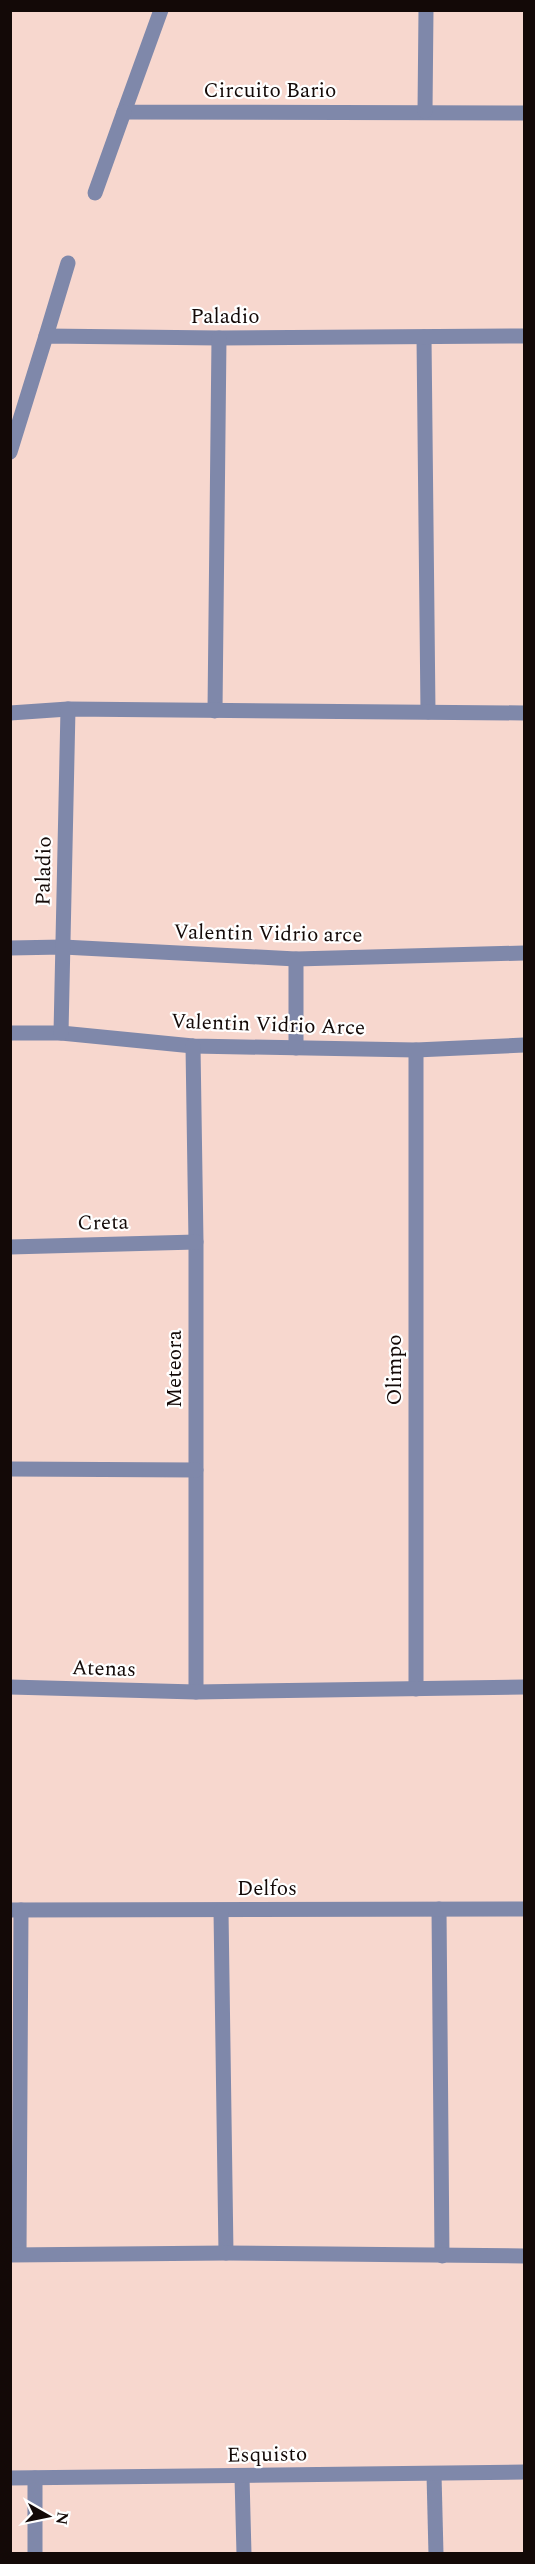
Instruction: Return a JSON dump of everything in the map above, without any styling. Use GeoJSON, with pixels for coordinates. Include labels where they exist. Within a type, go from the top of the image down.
{"type":"FeatureCollection","features":[{"type":"Feature","properties":{"kind":"street"},"geometry":{"type":"LineString","coordinates":[[95,193],[161,10]]}},
{"type":"Feature","properties":{"kind":"street"},"geometry":{"type":"LineString","coordinates":[[425,111],[426,10]]}},
{"type":"Feature","properties":{"kind":"street","name":"Circuito Bario"},"geometry":{"type":"LineString","coordinates":[[124,112],[525,113]]}},
{"type":"Feature","properties":{"kind":"street"},"geometry":{"type":"LineString","coordinates":[[10,452],[68,263]]}},
{"type":"Feature","properties":{"kind":"street","name":"Paladio"},"geometry":{"type":"LineString","coordinates":[[46,336],[219,338],[525,336]]}},
{"type":"Feature","properties":{"kind":"street"},"geometry":{"type":"LineString","coordinates":[[424,337],[428,712]]}},
{"type":"Feature","properties":{"kind":"street"},"geometry":{"type":"LineString","coordinates":[[215,711],[219,338]]}},
{"type":"Feature","properties":{"kind":"street"},"geometry":{"type":"LineString","coordinates":[[10,712],[68,709],[525,713]]}},
{"type":"Feature","properties":{"kind":"street","name":"Paladio"},"geometry":{"type":"LineString","coordinates":[[61,1033],[68,709]]}},
{"type":"Feature","properties":{"kind":"street","name":"Valentin Vidrio arce"},"geometry":{"type":"LineString","coordinates":[[10,948],[63,947],[296,959],[525,953]]}},
{"type":"Feature","properties":{"kind":"street"},"geometry":{"type":"LineString","coordinates":[[296,959],[296,1048]]}},
{"type":"Feature","properties":{"kind":"street","name":"Valentin Vidrio Arce"},"geometry":{"type":"LineString","coordinates":[[10,1033],[61,1033],[193,1046],[416,1050],[525,1046]]}},
{"type":"Feature","properties":{"kind":"street","name":"Meteora"},"geometry":{"type":"LineString","coordinates":[[193,1046],[196,1242],[196,1692]]}},
{"type":"Feature","properties":{"kind":"street","name":"Olimpo"},"geometry":{"type":"LineString","coordinates":[[416,1050],[416,1689]]}},
{"type":"Feature","properties":{"kind":"street","name":"Creta"},"geometry":{"type":"LineString","coordinates":[[10,1247],[196,1242]]}},
{"type":"Feature","properties":{"kind":"street"},"geometry":{"type":"LineString","coordinates":[[10,1469],[196,1470]]}},
{"type":"Feature","properties":{"kind":"street","name":"Atenas"},"geometry":{"type":"LineString","coordinates":[[10,1687],[196,1692],[525,1687]]}},
{"type":"Feature","properties":{"kind":"street"},"geometry":{"type":"LineString","coordinates":[[440,1909],[442,2256]]}},
{"type":"Feature","properties":{"kind":"street","name":"Delfos"},"geometry":{"type":"LineString","coordinates":[[16,1910],[525,1909]]}},
{"type":"Feature","properties":{"kind":"street"},"geometry":{"type":"LineString","coordinates":[[16,1910],[15,2255],[226,2253],[525,2256]]}},
{"type":"Feature","properties":{"kind":"street"},"geometry":{"type":"LineString","coordinates":[[221,1911],[226,2253]]}},
{"type":"Feature","properties":{"kind":"street","name":"Esquisto"},"geometry":{"type":"LineString","coordinates":[[10,2478],[525,2472]]}},
{"type":"Feature","properties":{"kind":"street"},"geometry":{"type":"LineString","coordinates":[[434,2474],[436,2553]]}},
{"type":"Feature","properties":{"kind":"street"},"geometry":{"type":"LineString","coordinates":[[242,2477],[244,2553]]}},
{"type":"Feature","properties":{"kind":"street"},"geometry":{"type":"LineString","coordinates":[[35,2478],[35,2553]]}}]}
